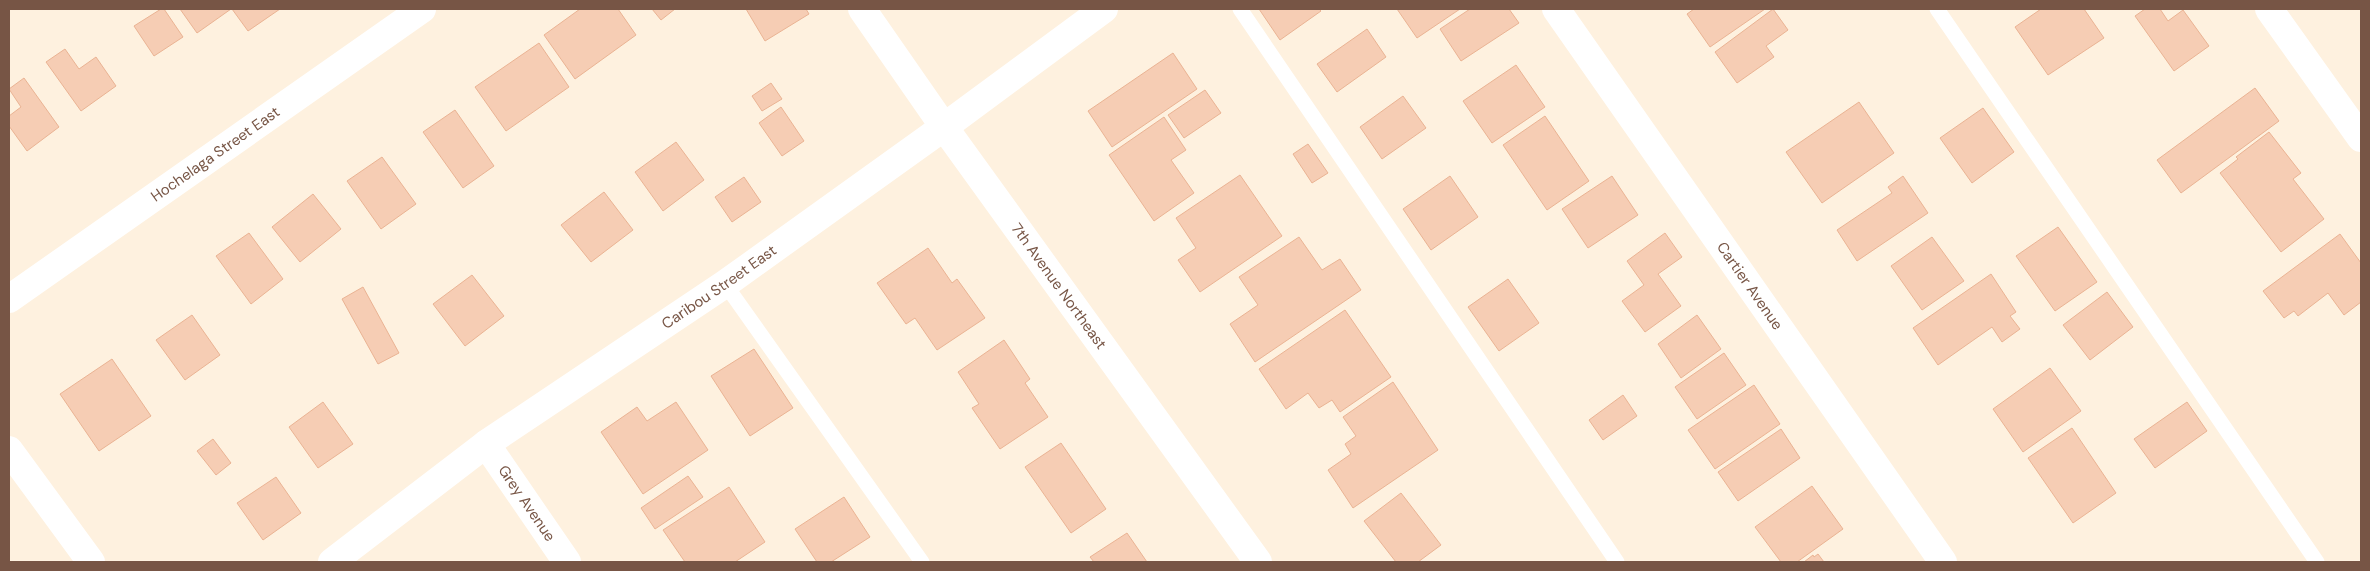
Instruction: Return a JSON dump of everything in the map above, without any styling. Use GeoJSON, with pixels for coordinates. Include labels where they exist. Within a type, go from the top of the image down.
{"type":"FeatureCollection","features":[{"type":"Feature","properties":{"kind":"street","name":"Hochelaga Street East"},"geometry":{"type":"LineString","coordinates":[[9,299],[422,9]]}},
{"type":"Feature","properties":{"kind":"street","name":"7th Avenue Northeast"},"geometry":{"type":"LineString","coordinates":[[862,9],[944,127],[1258,562]]}},
{"type":"Feature","properties":{"kind":"street","name":"Caribou Street East"},"geometry":{"type":"LineString","coordinates":[[332,562],[486,444],[725,284],[944,127],[1104,9]]}},
{"type":"Feature","properties":{"kind":"street","name":"Cartier Avenue"},"geometry":{"type":"LineString","coordinates":[[1556,9],[1944,562]]}},
{"type":"Feature","properties":{"kind":"street"},"geometry":{"type":"LineString","coordinates":[[2269,9],[2361,138]]}},
{"type":"Feature","properties":{"kind":"street","name":"Grey Avenue"},"geometry":{"type":"LineString","coordinates":[[486,444],[567,562]]}},
{"type":"Feature","properties":{"kind":"street"},"geometry":{"type":"LineString","coordinates":[[9,450],[91,562]]}},
{"type":"Feature","properties":{"kind":"lane"},"geometry":{"type":"LineString","coordinates":[[1240,9],[1618,562]]}},
{"type":"Feature","properties":{"kind":"lane"},"geometry":{"type":"LineString","coordinates":[[1937,9],[2317,562]]}},
{"type":"Feature","properties":{"kind":"lane"},"geometry":{"type":"LineString","coordinates":[[725,284],[922,562]]}},
{"type":"Feature","properties":{"kind":"building"},"geometry":{"type":"Polygon","coordinates":[[[164,9],[183,37],[154,56],[134,26],[164,9]]]}},
{"type":"Feature","properties":{"kind":"building"},"geometry":{"type":"Polygon","coordinates":[[[180,9],[231,9],[197,33],[180,9]]]}},
{"type":"Feature","properties":{"kind":"building"},"geometry":{"type":"Polygon","coordinates":[[[232,9],[280,9],[248,31],[232,9]]]}},
{"type":"Feature","properties":{"kind":"building"},"geometry":{"type":"Polygon","coordinates":[[[580,9],[618,9],[636,35],[575,79],[544,35],[580,9]]]}},
{"type":"Feature","properties":{"kind":"building"},"geometry":{"type":"Polygon","coordinates":[[[652,9],[675,9],[661,20],[652,9]]]}},
{"type":"Feature","properties":{"kind":"building"},"geometry":{"type":"Polygon","coordinates":[[[746,9],[806,9],[809,14],[765,41],[746,9]]]}},
{"type":"Feature","properties":{"kind":"building"},"geometry":{"type":"Polygon","coordinates":[[[1259,9],[1319,9],[1321,11],[1280,40],[1259,9]]]}},
{"type":"Feature","properties":{"kind":"building"},"geometry":{"type":"Polygon","coordinates":[[[1397,9],[1460,9],[1417,38],[1397,9]]]}},
{"type":"Feature","properties":{"kind":"building"},"geometry":{"type":"Polygon","coordinates":[[[1470,9],[1509,9],[1519,23],[1461,61],[1440,29],[1470,9]]]}},
{"type":"Feature","properties":{"kind":"building"},"geometry":{"type":"Polygon","coordinates":[[[1694,9],[1765,9],[1710,47],[1687,14],[1694,9]]]}},
{"type":"Feature","properties":{"kind":"building"},"geometry":{"type":"Polygon","coordinates":[[[1773,9],[1788,30],[1766,46],[1774,57],[1737,83],[1715,52],[1773,9]]]}},
{"type":"Feature","properties":{"kind":"building"},"geometry":{"type":"Polygon","coordinates":[[[2041,9],[2084,9],[2104,38],[2048,75],[2015,27],[2041,9]]]}},
{"type":"Feature","properties":{"kind":"building"},"geometry":{"type":"Polygon","coordinates":[[[2145,9],[2160,9],[2168,21],[2183,10],[2209,46],[2174,71],[2135,16],[2145,9]]]}},
{"type":"Feature","properties":{"kind":"building"},"geometry":{"type":"Polygon","coordinates":[[[1367,29],[1386,57],[1337,92],[1317,64],[1367,29]]]}},
{"type":"Feature","properties":{"kind":"building"},"geometry":{"type":"Polygon","coordinates":[[[539,43],[569,87],[506,131],[475,87],[539,43]]]}},
{"type":"Feature","properties":{"kind":"building"},"geometry":{"type":"Polygon","coordinates":[[[65,49],[79,69],[96,57],[116,86],[81,111],[46,62],[65,49]]]}},
{"type":"Feature","properties":{"kind":"building"},"geometry":{"type":"Polygon","coordinates":[[[1173,53],[1197,89],[1112,147],[1088,111],[1173,53]]]}},
{"type":"Feature","properties":{"kind":"building"},"geometry":{"type":"Polygon","coordinates":[[[1516,65],[1545,107],[1492,143],[1463,101],[1516,65]]]}},
{"type":"Feature","properties":{"kind":"building"},"geometry":{"type":"Polygon","coordinates":[[[24,78],[59,127],[27,151],[9,126],[9,116],[21,107],[9,89],[24,78]]]}},
{"type":"Feature","properties":{"kind":"building"},"geometry":{"type":"Polygon","coordinates":[[[771,83],[782,99],[762,111],[752,96],[771,83]]]}},
{"type":"Feature","properties":{"kind":"building"},"geometry":{"type":"Polygon","coordinates":[[[2255,88],[2279,121],[2181,193],[2157,160],[2255,88]]]}},
{"type":"Feature","properties":{"kind":"building"},"geometry":{"type":"Polygon","coordinates":[[[1205,90],[1221,113],[1184,138],[1168,115],[1205,90]]]}},
{"type":"Feature","properties":{"kind":"building"},"geometry":{"type":"Polygon","coordinates":[[[1403,96],[1426,128],[1382,159],[1360,127],[1403,96]]]}},
{"type":"Feature","properties":{"kind":"building"},"geometry":{"type":"Polygon","coordinates":[[[1859,102],[1894,153],[1822,203],[1786,152],[1859,102]]]}},
{"type":"Feature","properties":{"kind":"building"},"geometry":{"type":"Polygon","coordinates":[[[781,107],[804,141],[782,156],[759,123],[781,107]]]}},
{"type":"Feature","properties":{"kind":"building"},"geometry":{"type":"Polygon","coordinates":[[[1983,108],[2014,152],[1972,183],[1940,138],[1983,108]]]}},
{"type":"Feature","properties":{"kind":"building"},"geometry":{"type":"Polygon","coordinates":[[[455,110],[494,166],[463,188],[423,132],[455,110]]]}},
{"type":"Feature","properties":{"kind":"building"},"geometry":{"type":"Polygon","coordinates":[[[1545,116],[1589,181],[1547,210],[1503,145],[1545,116]]]}},
{"type":"Feature","properties":{"kind":"building"},"geometry":{"type":"Polygon","coordinates":[[[1164,117],[1186,150],[1171,160],[1194,193],[1154,221],[1109,155],[1164,117]]]}},
{"type":"Feature","properties":{"kind":"building"},"geometry":{"type":"Polygon","coordinates":[[[2269,132],[2301,173],[2293,179],[2324,219],[2281,252],[2220,173],[2238,159],[2236,157],[2269,132]]]}},
{"type":"Feature","properties":{"kind":"building"},"geometry":{"type":"Polygon","coordinates":[[[676,142],[704,180],[663,211],[635,172],[676,142]]]}},
{"type":"Feature","properties":{"kind":"building"},"geometry":{"type":"Polygon","coordinates":[[[1308,144],[1328,173],[1312,183],[1293,154],[1308,144]]]}},
{"type":"Feature","properties":{"kind":"building"},"geometry":{"type":"Polygon","coordinates":[[[382,157],[416,204],[381,229],[347,181],[382,157]]]}},
{"type":"Feature","properties":{"kind":"building"},"geometry":{"type":"Polygon","coordinates":[[[1240,175],[1282,236],[1200,292],[1178,260],[1196,248],[1176,218],[1240,175]]]}},
{"type":"Feature","properties":{"kind":"building"},"geometry":{"type":"Polygon","coordinates":[[[1450,176],[1478,217],[1431,250],[1403,209],[1450,176]]]}},
{"type":"Feature","properties":{"kind":"building"},"geometry":{"type":"Polygon","coordinates":[[[1612,176],[1638,215],[1588,248],[1562,209],[1612,176]]]}},
{"type":"Feature","properties":{"kind":"building"},"geometry":{"type":"Polygon","coordinates":[[[1903,176],[1928,213],[1857,261],[1837,230],[1892,193],[1888,187],[1903,176]]]}},
{"type":"Feature","properties":{"kind":"building"},"geometry":{"type":"Polygon","coordinates":[[[744,177],[761,202],[732,222],[715,197],[744,177]]]}},
{"type":"Feature","properties":{"kind":"building"},"geometry":{"type":"Polygon","coordinates":[[[604,192],[633,230],[591,262],[561,225],[604,192]]]}},
{"type":"Feature","properties":{"kind":"building"},"geometry":{"type":"Polygon","coordinates":[[[313,194],[341,229],[300,262],[272,227],[313,194]]]}},
{"type":"Feature","properties":{"kind":"building"},"geometry":{"type":"Polygon","coordinates":[[[2058,227],[2097,282],[2055,311],[2016,256],[2058,227]]]}},
{"type":"Feature","properties":{"kind":"building"},"geometry":{"type":"Polygon","coordinates":[[[249,233],[283,279],[251,304],[216,256],[249,233]]]}},
{"type":"Feature","properties":{"kind":"building"},"geometry":{"type":"Polygon","coordinates":[[[1665,233],[1682,257],[1658,274],[1681,306],[1645,332],[1622,301],[1644,285],[1627,261],[1665,233]]]}},
{"type":"Feature","properties":{"kind":"building"},"geometry":{"type":"Polygon","coordinates":[[[2340,234],[2361,263],[2361,302],[2344,315],[2328,293],[2298,316],[2294,311],[2284,318],[2263,291],[2340,234]]]}},
{"type":"Feature","properties":{"kind":"building"},"geometry":{"type":"Polygon","coordinates":[[[1299,237],[1322,270],[1340,259],[1361,290],[1255,362],[1230,324],[1258,305],[1239,277],[1299,237]]]}},
{"type":"Feature","properties":{"kind":"building"},"geometry":{"type":"Polygon","coordinates":[[[1932,237],[1964,281],[1922,310],[1891,266],[1932,237]]]}},
{"type":"Feature","properties":{"kind":"building"},"geometry":{"type":"Polygon","coordinates":[[[928,248],[952,283],[957,279],[985,318],[937,350],[915,318],[906,324],[877,283],[928,248]]]}},
{"type":"Feature","properties":{"kind":"building"},"geometry":{"type":"Polygon","coordinates":[[[1991,274],[2016,312],[2010,316],[2020,329],[2002,342],[1992,327],[1938,365],[1913,328],[1991,274]]]}},
{"type":"Feature","properties":{"kind":"building"},"geometry":{"type":"Polygon","coordinates":[[[472,275],[504,316],[465,346],[433,304],[472,275]]]}},
{"type":"Feature","properties":{"kind":"building"},"geometry":{"type":"Polygon","coordinates":[[[1508,279],[1539,323],[1499,351],[1468,307],[1508,279]]]}},
{"type":"Feature","properties":{"kind":"building"},"geometry":{"type":"Polygon","coordinates":[[[363,287],[399,353],[378,364],[342,299],[363,287]]]}},
{"type":"Feature","properties":{"kind":"building"},"geometry":{"type":"Polygon","coordinates":[[[2107,292],[2133,327],[2090,360],[2063,325],[2107,292]]]}},
{"type":"Feature","properties":{"kind":"building"},"geometry":{"type":"Polygon","coordinates":[[[1345,310],[1391,377],[1340,412],[1332,400],[1319,408],[1308,393],[1286,409],[1259,369],[1345,310]]]}},
{"type":"Feature","properties":{"kind":"building"},"geometry":{"type":"Polygon","coordinates":[[[192,315],[220,355],[185,380],[156,340],[192,315]]]}},
{"type":"Feature","properties":{"kind":"building"},"geometry":{"type":"Polygon","coordinates":[[[1697,315],[1721,349],[1681,378],[1658,344],[1697,315]]]}},
{"type":"Feature","properties":{"kind":"building"},"geometry":{"type":"Polygon","coordinates":[[[1004,340],[1030,379],[1025,383],[1048,417],[1000,449],[972,408],[979,404],[958,372],[1004,340]]]}},
{"type":"Feature","properties":{"kind":"building"},"geometry":{"type":"Polygon","coordinates":[[[754,349],[793,408],[750,436],[711,376],[754,349]]]}},
{"type":"Feature","properties":{"kind":"building"},"geometry":{"type":"Polygon","coordinates":[[[1724,353],[1746,385],[1697,419],[1675,387],[1724,353]]]}},
{"type":"Feature","properties":{"kind":"building"},"geometry":{"type":"Polygon","coordinates":[[[112,359],[151,416],[99,451],[60,394],[112,359]]]}},
{"type":"Feature","properties":{"kind":"building"},"geometry":{"type":"Polygon","coordinates":[[[2050,368],[2081,411],[2023,452],[1993,409],[2050,368]]]}},
{"type":"Feature","properties":{"kind":"building"},"geometry":{"type":"Polygon","coordinates":[[[1393,382],[1438,450],[1353,508],[1328,470],[1351,454],[1345,444],[1356,436],[1343,417],[1393,382]]]}},
{"type":"Feature","properties":{"kind":"building"},"geometry":{"type":"Polygon","coordinates":[[[1754,385],[1780,424],[1715,469],[1688,430],[1754,385]]]}},
{"type":"Feature","properties":{"kind":"building"},"geometry":{"type":"Polygon","coordinates":[[[1623,395],[1637,416],[1603,440],[1589,420],[1623,395]]]}},
{"type":"Feature","properties":{"kind":"building"},"geometry":{"type":"Polygon","coordinates":[[[323,402],[353,444],[318,468],[289,427],[323,402]]]}},
{"type":"Feature","properties":{"kind":"building"},"geometry":{"type":"Polygon","coordinates":[[[676,402],[708,450],[643,494],[601,432],[637,407],[647,421],[676,402]]]}},
{"type":"Feature","properties":{"kind":"building"},"geometry":{"type":"Polygon","coordinates":[[[2187,402],[2207,431],[2155,468],[2134,439],[2187,402]]]}},
{"type":"Feature","properties":{"kind":"building"},"geometry":{"type":"Polygon","coordinates":[[[2072,428],[2116,493],[2073,523],[2028,458],[2072,428]]]}},
{"type":"Feature","properties":{"kind":"building"},"geometry":{"type":"Polygon","coordinates":[[[1781,429],[1800,458],[1738,501],[1718,472],[1781,429]]]}},
{"type":"Feature","properties":{"kind":"building"},"geometry":{"type":"Polygon","coordinates":[[[213,439],[231,463],[216,475],[197,451],[213,439]]]}},
{"type":"Feature","properties":{"kind":"building"},"geometry":{"type":"Polygon","coordinates":[[[1061,443],[1106,509],[1071,533],[1025,467],[1061,443]]]}},
{"type":"Feature","properties":{"kind":"building"},"geometry":{"type":"Polygon","coordinates":[[[688,476],[703,497],[655,529],[641,508],[688,476]]]}},
{"type":"Feature","properties":{"kind":"building"},"geometry":{"type":"Polygon","coordinates":[[[276,477],[301,513],[263,540],[237,503],[276,477]]]}},
{"type":"Feature","properties":{"kind":"building"},"geometry":{"type":"Polygon","coordinates":[[[1812,486],[1843,529],[1797,562],[1781,562],[1755,527],[1812,486]]]}},
{"type":"Feature","properties":{"kind":"building"},"geometry":{"type":"Polygon","coordinates":[[[729,487],[765,542],[735,562],[685,562],[663,530],[729,487]]]}},
{"type":"Feature","properties":{"kind":"building"},"geometry":{"type":"Polygon","coordinates":[[[1401,493],[1441,545],[1418,562],[1396,562],[1364,521],[1401,493]]]}},
{"type":"Feature","properties":{"kind":"building"},"geometry":{"type":"Polygon","coordinates":[[[844,497],[870,537],[831,562],[817,562],[795,529],[844,497]]]}},
{"type":"Feature","properties":{"kind":"building"},"geometry":{"type":"Polygon","coordinates":[[[1127,533],[1147,562],[1094,562],[1090,557],[1127,533]]]}},
{"type":"Feature","properties":{"kind":"building"},"geometry":{"type":"Polygon","coordinates":[[[1818,554],[1824,562],[1804,562],[1813,555],[1814,557],[1818,554]]]}}]}
